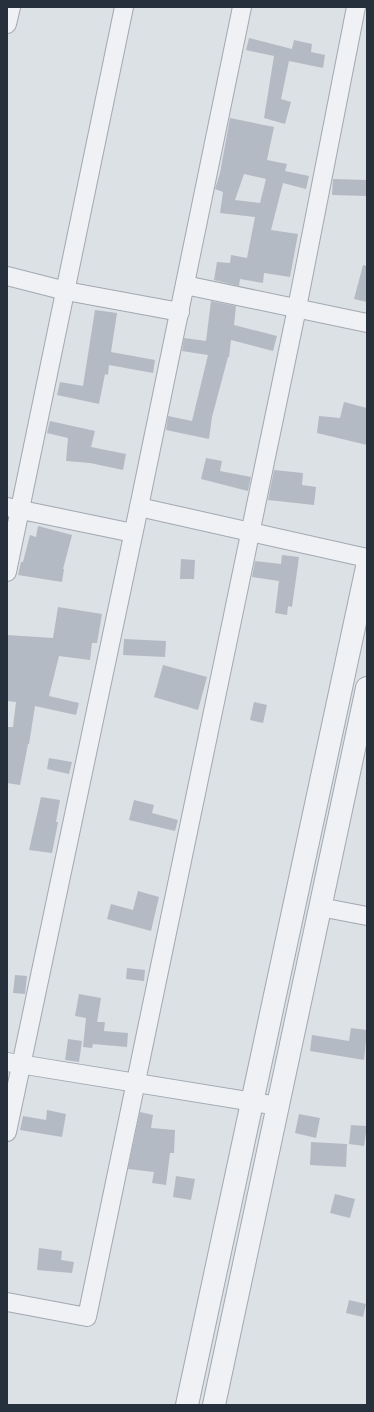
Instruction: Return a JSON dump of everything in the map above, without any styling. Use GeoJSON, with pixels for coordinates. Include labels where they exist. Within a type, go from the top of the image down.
{"type":"FeatureCollection","features":[{"type":"Feature","properties":{"kind":"street"},"geometry":{"type":"LineString","coordinates":[[7,24],[11,7]]}},
{"type":"Feature","properties":{"kind":"street"},"geometry":{"type":"LineString","coordinates":[[7,572],[13,508],[66,291],[124,7]]}},
{"type":"Feature","properties":{"kind":"street"},"geometry":{"type":"LineString","coordinates":[[7,1132],[14,1063],[134,534],[242,7]]}},
{"type":"Feature","properties":{"kind":"street"},"geometry":{"type":"LineString","coordinates":[[7,1302],[87,1317],[298,308],[356,7]]}},
{"type":"Feature","properties":{"kind":"street"},"geometry":{"type":"LineString","coordinates":[[7,276],[66,291],[180,312]]}},
{"type":"Feature","properties":{"kind":"street"},"geometry":{"type":"LineString","coordinates":[[185,285],[367,323]]}},
{"type":"Feature","properties":{"kind":"street"},"geometry":{"type":"LineString","coordinates":[[139,507],[367,558]]}},
{"type":"Feature","properties":{"kind":"street"},"geometry":{"type":"LineString","coordinates":[[13,508],[134,534]]}},
{"type":"Feature","properties":{"kind":"street"},"geometry":{"type":"LineString","coordinates":[[188,1405],[367,567]]}},
{"type":"Feature","properties":{"kind":"street"},"geometry":{"type":"LineString","coordinates":[[214,1405],[367,688]]}},
{"type":"Feature","properties":{"kind":"street"},"geometry":{"type":"LineString","coordinates":[[320,908],[367,916]]}},
{"type":"Feature","properties":{"kind":"street"},"geometry":{"type":"LineString","coordinates":[[14,1063],[278,1106]]}},
{"type":"Feature","properties":{"kind":"building"},"geometry":{"type":"Polygon","coordinates":[[[249,38],[292,49],[294,40],[312,44],[311,52],[325,55],[323,68],[289,61],[281,99],[291,102],[285,124],[264,118],[274,56],[246,50],[249,38]]]}},
{"type":"Feature","properties":{"kind":"building"},"geometry":{"type":"Polygon","coordinates":[[[230,118],[274,127],[267,160],[287,164],[285,171],[309,176],[306,189],[283,183],[271,230],[298,234],[290,277],[264,273],[263,283],[240,279],[239,286],[214,280],[217,262],[230,263],[231,255],[247,258],[255,217],[220,213],[223,192],[215,189],[220,173],[230,118]],[[244,174],[235,200],[260,203],[266,179],[244,174]]]}},
{"type":"Feature","properties":{"kind":"building"},"geometry":{"type":"Polygon","coordinates":[[[333,179],[367,180],[367,196],[332,195],[333,179]]]}},
{"type":"Feature","properties":{"kind":"building"},"geometry":{"type":"Polygon","coordinates":[[[363,265],[367,266],[367,302],[354,299],[363,265]]]}},
{"type":"Feature","properties":{"kind":"building"},"geometry":{"type":"Polygon","coordinates":[[[211,301],[236,306],[234,325],[277,336],[273,351],[231,340],[229,357],[212,417],[209,439],[166,430],[168,416],[192,421],[208,355],[182,351],[184,338],[206,341],[211,301]]]}},
{"type":"Feature","properties":{"kind":"building"},"geometry":{"type":"Polygon","coordinates":[[[95,310],[117,313],[111,352],[155,360],[153,373],[109,365],[108,375],[105,374],[99,404],[57,395],[60,382],[83,386],[95,310]]]}},
{"type":"Feature","properties":{"kind":"building"},"geometry":{"type":"Polygon","coordinates":[[[344,402],[367,408],[367,445],[317,433],[319,416],[340,418],[344,402]]]}},
{"type":"Feature","properties":{"kind":"building"},"geometry":{"type":"Polygon","coordinates":[[[50,421],[95,431],[91,447],[126,454],[123,470],[90,463],[66,461],[68,438],[47,433],[50,421]]]}},
{"type":"Feature","properties":{"kind":"building"},"geometry":{"type":"Polygon","coordinates":[[[206,458],[222,461],[220,471],[251,477],[248,491],[201,479],[206,458]]]}},
{"type":"Feature","properties":{"kind":"building"},"geometry":{"type":"Polygon","coordinates":[[[274,470],[303,473],[302,485],[316,487],[314,505],[268,500],[274,470]]]}},
{"type":"Feature","properties":{"kind":"building"},"geometry":{"type":"Polygon","coordinates":[[[38,526],[72,535],[63,569],[62,582],[18,575],[30,535],[36,537],[38,526]]]}},
{"type":"Feature","properties":{"kind":"building"},"geometry":{"type":"Polygon","coordinates":[[[282,555],[299,557],[292,607],[288,606],[287,615],[275,613],[279,581],[252,577],[255,561],[281,564],[282,555]]]}},
{"type":"Feature","properties":{"kind":"building"},"geometry":{"type":"Polygon","coordinates":[[[181,559],[195,560],[194,579],[180,579],[181,559]]]}},
{"type":"Feature","properties":{"kind":"building"},"geometry":{"type":"Polygon","coordinates":[[[58,607],[102,614],[97,643],[92,643],[90,660],[59,656],[49,696],[79,703],[76,715],[35,706],[20,785],[7,783],[7,727],[13,727],[16,702],[7,701],[7,635],[53,638],[58,607]]]}},
{"type":"Feature","properties":{"kind":"building"},"geometry":{"type":"Polygon","coordinates":[[[124,639],[166,641],[165,657],[123,655],[124,639]]]}},
{"type":"Feature","properties":{"kind":"building"},"geometry":{"type":"Polygon","coordinates":[[[163,665],[207,677],[198,710],[154,697],[163,665]]]}},
{"type":"Feature","properties":{"kind":"building"},"geometry":{"type":"Polygon","coordinates":[[[254,702],[267,705],[263,723],[250,720],[254,702]]]}},
{"type":"Feature","properties":{"kind":"building"},"geometry":{"type":"Polygon","coordinates":[[[49,758],[72,762],[69,774],[47,769],[49,758]]]}},
{"type":"Feature","properties":{"kind":"building"},"geometry":{"type":"Polygon","coordinates":[[[41,797],[60,800],[56,822],[58,822],[52,853],[29,850],[41,797]]]}},
{"type":"Feature","properties":{"kind":"building"},"geometry":{"type":"Polygon","coordinates":[[[134,800],[154,805],[152,813],[178,820],[175,831],[129,820],[134,800]]]}},
{"type":"Feature","properties":{"kind":"building"},"geometry":{"type":"Polygon","coordinates":[[[138,891],[159,897],[151,931],[107,919],[111,904],[133,910],[138,891]]]}},
{"type":"Feature","properties":{"kind":"building"},"geometry":{"type":"Polygon","coordinates":[[[127,968],[145,970],[144,981],[126,979],[127,968]]]}},
{"type":"Feature","properties":{"kind":"building"},"geometry":{"type":"Polygon","coordinates":[[[15,975],[27,976],[25,994],[13,993],[15,975]]]}},
{"type":"Feature","properties":{"kind":"building"},"geometry":{"type":"Polygon","coordinates":[[[79,994],[101,998],[97,1022],[105,1022],[104,1031],[128,1033],[127,1047],[93,1044],[92,1048],[83,1047],[86,1018],[75,1016],[79,994]]]}},
{"type":"Feature","properties":{"kind":"building"},"geometry":{"type":"Polygon","coordinates":[[[351,1028],[367,1030],[364,1060],[310,1051],[312,1035],[349,1041],[351,1028]]]}},
{"type":"Feature","properties":{"kind":"building"},"geometry":{"type":"Polygon","coordinates":[[[68,1039],[82,1041],[79,1062],[65,1060],[68,1039]]]}},
{"type":"Feature","properties":{"kind":"building"},"geometry":{"type":"Polygon","coordinates":[[[47,1110],[66,1114],[62,1137],[20,1130],[23,1116],[46,1120],[47,1110]]]}},
{"type":"Feature","properties":{"kind":"building"},"geometry":{"type":"Polygon","coordinates":[[[140,1112],[153,1115],[151,1128],[175,1130],[174,1153],[170,1153],[166,1185],[152,1183],[154,1172],[128,1169],[140,1112]]]}},
{"type":"Feature","properties":{"kind":"building"},"geometry":{"type":"Polygon","coordinates":[[[299,1114],[320,1118],[316,1138],[295,1133],[299,1114]]]}},
{"type":"Feature","properties":{"kind":"building"},"geometry":{"type":"Polygon","coordinates":[[[351,1125],[367,1126],[364,1146],[349,1144],[351,1125]]]}},
{"type":"Feature","properties":{"kind":"building"},"geometry":{"type":"Polygon","coordinates":[[[311,1142],[347,1144],[346,1167],[310,1165],[311,1142]]]}},
{"type":"Feature","properties":{"kind":"building"},"geometry":{"type":"Polygon","coordinates":[[[176,1176],[195,1179],[191,1200],[173,1197],[176,1176]]]}},
{"type":"Feature","properties":{"kind":"building"},"geometry":{"type":"Polygon","coordinates":[[[335,1194],[355,1199],[350,1218],[330,1213],[335,1194]]]}},
{"type":"Feature","properties":{"kind":"building"},"geometry":{"type":"Polygon","coordinates":[[[39,1248],[62,1251],[61,1260],[74,1262],[72,1273],[37,1270],[39,1248]]]}},
{"type":"Feature","properties":{"kind":"building"},"geometry":{"type":"Polygon","coordinates":[[[349,1300],[366,1304],[363,1317],[346,1313],[349,1300]]]}}]}
